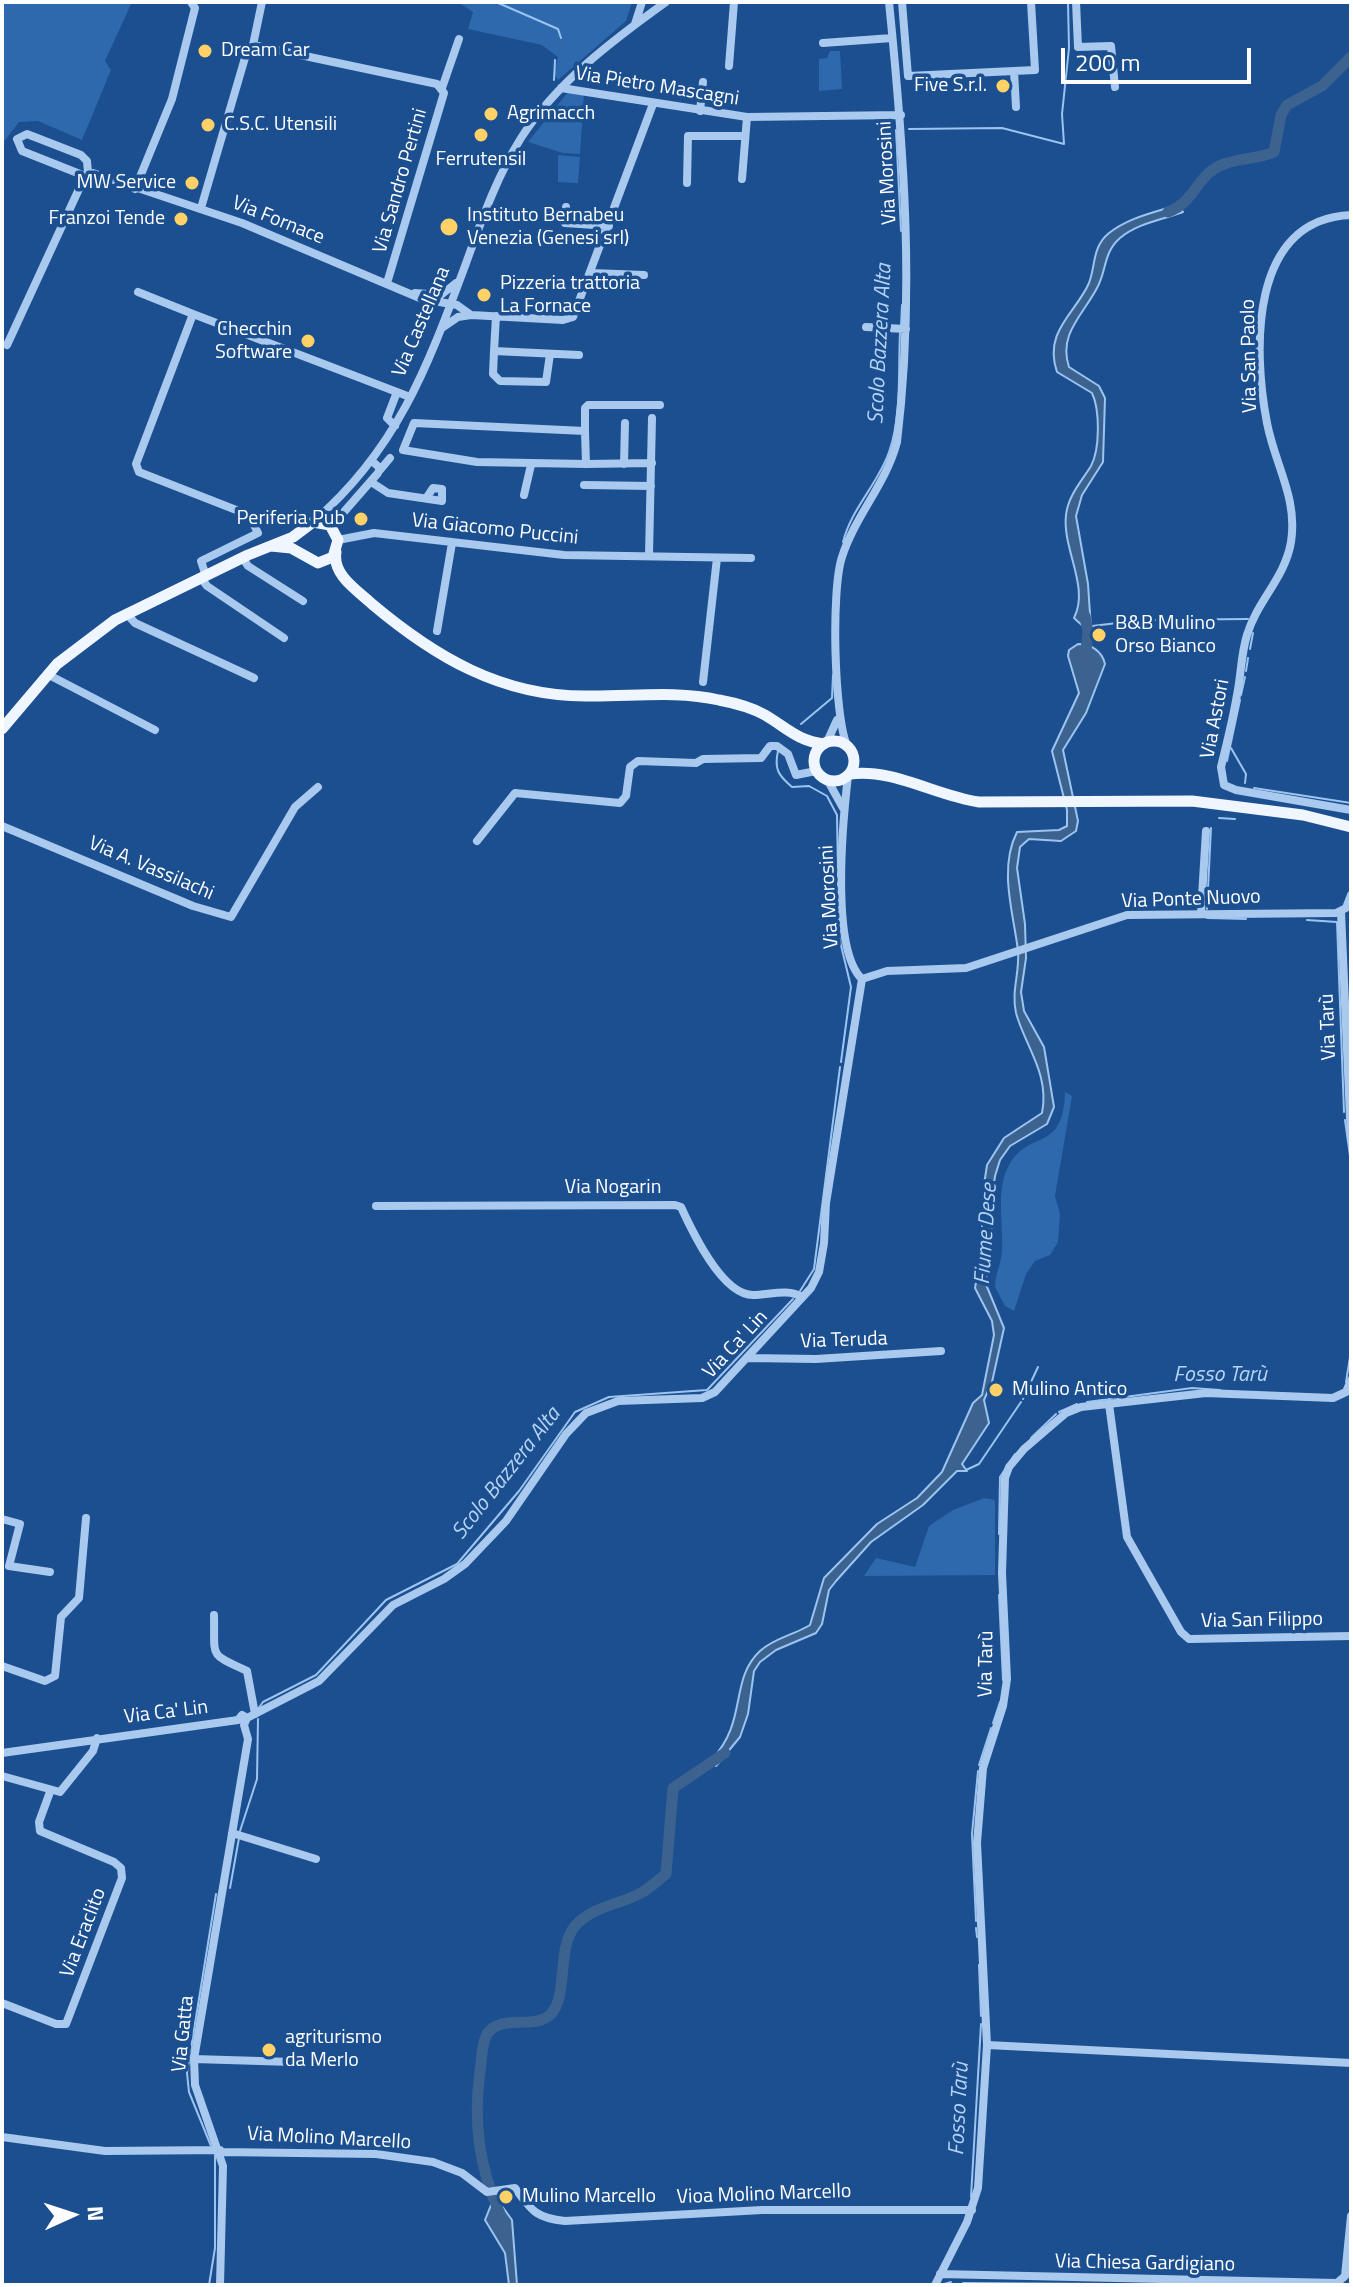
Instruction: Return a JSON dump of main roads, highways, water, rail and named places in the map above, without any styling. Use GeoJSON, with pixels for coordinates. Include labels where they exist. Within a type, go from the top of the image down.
{"type":"FeatureCollection","features":[{"type":"Feature","properties":{"kind":"main road"},"geometry":{"type":"LineString","coordinates":[[2,729],[47,674],[91,636],[127,614],[300,532],[313,522],[324,523],[336,540],[336,566],[347,582]]}},
{"type":"Feature","properties":{"kind":"main road"},"geometry":{"type":"LineString","coordinates":[[300,532],[298,545],[302,555]]}},
{"type":"Feature","properties":{"kind":"main road"},"geometry":{"type":"LineString","coordinates":[[313,563],[329,560],[336,540]]}},
{"type":"Feature","properties":{"kind":"main road"},"geometry":{"type":"LineString","coordinates":[[271,546],[291,548],[347,582],[420,643],[488,679],[560,695],[710,698],[759,712],[795,737],[815,768],[828,781],[849,775],[881,774],[963,800],[1204,802],[1303,815],[1351,830]]}},
{"type":"Feature","properties":{"kind":"main road"},"geometry":{"type":"LineString","coordinates":[[795,737],[849,748],[881,774]]}},
{"type":"Feature","properties":{"kind":"main road"},"geometry":{"type":"LineString","coordinates":[[815,768],[816,753],[826,743]]}},
{"type":"Feature","properties":{"kind":"main road"},"geometry":{"type":"LineString","coordinates":[[849,748],[854,761],[849,775]]}},
{"type":"Feature","properties":{"kind":"water"},"geometry":{"type":"Polygon","coordinates":[[[1177,205],[1183,212],[1134,229],[1115,244],[1097,288],[1069,335],[1066,355],[1069,367],[1099,386],[1105,398],[1103,462],[1082,495],[1076,516],[1088,584],[1091,629],[1086,629],[1074,618],[1079,594],[1066,515],[1072,495],[1094,459],[1098,419],[1092,393],[1057,372],[1054,345],[1063,323],[1089,283],[1097,250],[1104,238],[1133,219],[1177,205]]]}},
{"type":"Feature","properties":{"kind":"water"},"geometry":{"type":"Polygon","coordinates":[[[1078,644],[1095,649],[1105,664],[1086,713],[1063,750],[1078,821],[1076,831],[1061,841],[1029,839],[1020,847],[1017,868],[1025,924],[1026,958],[1021,992],[1024,1011],[1044,1047],[1054,1107],[1047,1124],[1010,1146],[1000,1160],[995,1176],[991,1207],[993,1247],[985,1282],[1004,1328],[992,1382],[984,1400],[989,1423],[962,1464],[967,1471],[957,1471],[923,1505],[871,1542],[836,1581],[829,1590],[822,1624],[816,1633],[776,1650],[760,1662],[754,1671],[748,1714],[740,1737],[716,1766],[712,1759],[730,1730],[744,1675],[751,1662],[766,1647],[810,1625],[824,1578],[877,1524],[917,1498],[942,1472],[973,1403],[982,1395],[994,1335],[992,1321],[975,1288],[982,1249],[982,1198],[987,1165],[1004,1138],[1042,1113],[1044,1099],[1040,1073],[1016,1013],[1018,951],[1009,892],[1009,861],[1017,832],[1059,830],[1067,826],[1067,810],[1052,751],[1079,693],[1068,656],[1069,650],[1078,644]]]}},
{"type":"Feature","properties":{"kind":"water"},"geometry":{"type":"Polygon","coordinates":[[[499,2202],[512,2220],[517,2285],[509,2285],[505,2253],[485,2220],[491,2205],[499,2202]]]}},
{"type":"Feature","properties":{"kind":"waterway"},"geometry":{"type":"LineString","coordinates":[[496,2],[558,29],[561,38]]}},
{"type":"Feature","properties":{"kind":"waterway","name":"Scolo Bazzera Alta"},"geometry":{"type":"LineString","coordinates":[[909,129],[1002,128],[1064,144],[1062,114],[1069,48],[1068,2]]}},
{"type":"Feature","properties":{"kind":"waterway","name":"Fiume Dese"},"geometry":{"type":"LineString","coordinates":[[1168,212],[1185,201],[1215,168],[1274,152],[1281,115],[1287,105],[1322,86],[1351,57]]}},
{"type":"Feature","properties":{"kind":"waterway"},"geometry":{"type":"LineString","coordinates":[[554,80],[555,60]]}},
{"type":"Feature","properties":{"kind":"waterway","name":"Scolo Bazzera Alta"},"geometry":{"type":"LineString","coordinates":[[896,130],[901,231]]}},
{"type":"Feature","properties":{"kind":"waterway","name":"Scolo Bazzera Alta"},"geometry":{"type":"LineString","coordinates":[[901,326],[902,305]]}},
{"type":"Feature","properties":{"kind":"waterway","name":"Scolo Bazzera Alta"},"geometry":{"type":"LineString","coordinates":[[843,542],[852,519],[884,464],[893,438],[898,409],[900,333]]}},
{"type":"Feature","properties":{"kind":"waterway","name":"Fiume Dese"},"geometry":{"type":"LineString","coordinates":[[1085,616],[1088,633],[1085,658]]}},
{"type":"Feature","properties":{"kind":"waterway","name":"Fosso Tarù"},"geometry":{"type":"LineString","coordinates":[[1092,626],[1143,620],[1248,619]]}},
{"type":"Feature","properties":{"kind":"waterway","name":"Fosso Tarù"},"geometry":{"type":"LineString","coordinates":[[1250,649],[1253,633]]}},
{"type":"Feature","properties":{"kind":"waterway","name":"Fosso Tarù"},"geometry":{"type":"LineString","coordinates":[[1246,671],[1248,658]]}},
{"type":"Feature","properties":{"kind":"waterway","name":"Scolo Bazzera Alta"},"geometry":{"type":"LineString","coordinates":[[801,724],[832,698],[833,675]]}},
{"type":"Feature","properties":{"kind":"waterway","name":"Fosso Tarù"},"geometry":{"type":"LineString","coordinates":[[1241,695],[1245,677]]}},
{"type":"Feature","properties":{"kind":"waterway","name":"Fosso Tarù"},"geometry":{"type":"LineString","coordinates":[[1227,761],[1240,700]]}},
{"type":"Feature","properties":{"kind":"waterway"},"geometry":{"type":"LineString","coordinates":[[1231,748],[1246,774],[1245,783]]}},
{"type":"Feature","properties":{"kind":"waterway","name":"Scolo Bazzera Alta"},"geometry":{"type":"LineString","coordinates":[[778,751],[777,767],[783,779],[792,787],[809,786],[827,796],[837,815],[839,937],[851,987],[841,1062]]}},
{"type":"Feature","properties":{"kind":"waterway"},"geometry":{"type":"LineString","coordinates":[[1254,788],[1351,803]]}},
{"type":"Feature","properties":{"kind":"waterway"},"geometry":{"type":"LineString","coordinates":[[1219,818],[1235,819]]}},
{"type":"Feature","properties":{"kind":"waterway","name":"Fosso Tarù"},"geometry":{"type":"LineString","coordinates":[[1207,909],[1211,828]]}},
{"type":"Feature","properties":{"kind":"waterway","name":"Fosso Tarù"},"geometry":{"type":"LineString","coordinates":[[1207,918],[1246,919]]}},
{"type":"Feature","properties":{"kind":"waterway","name":"Fosso Tarù"},"geometry":{"type":"LineString","coordinates":[[1307,920],[1337,922],[1344,1112]]}},
{"type":"Feature","properties":{"kind":"waterway","name":"Scolo Bazzera Alta"},"geometry":{"type":"LineString","coordinates":[[800,1291],[814,1269],[840,1067]]}},
{"type":"Feature","properties":{"kind":"waterway","name":"Fosso Tarù"},"geometry":{"type":"LineString","coordinates":[[1345,1120],[1351,1163]]}},
{"type":"Feature","properties":{"kind":"waterway","name":"Scolo Bazzera Alta"},"geometry":{"type":"LineString","coordinates":[[258,1709],[263,1702],[316,1675],[386,1600],[457,1564],[519,1491],[575,1412],[609,1397],[707,1390],[793,1299]]}},
{"type":"Feature","properties":{"kind":"waterway","name":"Fosso Tarù"},"geometry":{"type":"LineString","coordinates":[[1346,1382],[1351,1351]]}},
{"type":"Feature","properties":{"kind":"waterway"},"geometry":{"type":"LineString","coordinates":[[1023,1399],[1038,1367]]}},
{"type":"Feature","properties":{"kind":"waterway","name":"Fosso Tarù"},"geometry":{"type":"LineString","coordinates":[[1087,1402],[1192,1388],[1220,1390]]}},
{"type":"Feature","properties":{"kind":"waterway"},"geometry":{"type":"LineString","coordinates":[[966,1470],[979,1464],[1021,1402]]}},
{"type":"Feature","properties":{"kind":"waterway","name":"Fosso Tarù"},"geometry":{"type":"LineString","coordinates":[[1059,1412],[1077,1404]]}},
{"type":"Feature","properties":{"kind":"waterway","name":"Fosso Tarù"},"geometry":{"type":"LineString","coordinates":[[1031,1438],[1056,1414]]}},
{"type":"Feature","properties":{"kind":"waterway","name":"Fosso Tarù"},"geometry":{"type":"LineString","coordinates":[[999,1534],[1000,1477],[1015,1454]]}},
{"type":"Feature","properties":{"kind":"waterway","name":"Fosso Tarù"},"geometry":{"type":"LineString","coordinates":[[999,1595],[1003,1680]]}},
{"type":"Feature","properties":{"kind":"waterway","name":"Fosso Tarù"},"geometry":{"type":"LineString","coordinates":[[993,1723],[1000,1702]]}},
{"type":"Feature","properties":{"kind":"waterway","name":"Scolo Bazzera Alta"},"geometry":{"type":"LineString","coordinates":[[240,1831],[257,1779],[258,1719]]}},
{"type":"Feature","properties":{"kind":"waterway","name":"Fosso Tarù"},"geometry":{"type":"LineString","coordinates":[[979,1765],[991,1728]]}},
{"type":"Feature","properties":{"kind":"waterway","name":"Fiume Dese"},"geometry":{"type":"LineString","coordinates":[[500,2214],[487,2179],[478,2127],[478,2090],[487,2034],[501,2024],[535,2021],[550,2015],[559,1997],[566,1947],[575,1926],[598,1910],[641,1893],[666,1874],[673,1788],[725,1753]]}},
{"type":"Feature","properties":{"kind":"waterway","name":"Fosso Tarù"},"geometry":{"type":"LineString","coordinates":[[976,1921],[972,1834],[978,1771]]}},
{"type":"Feature","properties":{"kind":"waterway","name":"Scolo Bazzera Alta"},"geometry":{"type":"LineString","coordinates":[[230,1888],[239,1838]]}},
{"type":"Feature","properties":{"kind":"waterway","name":"Scolo Bazzera Alta"},"geometry":{"type":"LineString","coordinates":[[211,2146],[189,2092],[187,2073],[216,1894]]}},
{"type":"Feature","properties":{"kind":"waterway","name":"Fosso Tarù"},"geometry":{"type":"LineString","coordinates":[[976,1928],[977,1937]]}},
{"type":"Feature","properties":{"kind":"waterway","name":"Fosso Tarù"},"geometry":{"type":"LineString","coordinates":[[979,1965],[981,2016]]}},
{"type":"Feature","properties":{"kind":"waterway","name":"Fosso Tarù"},"geometry":{"type":"LineString","coordinates":[[971,2197],[981,2024]]}},
{"type":"Feature","properties":{"kind":"waterway","name":"Scolo Bazzera Alta"},"geometry":{"type":"LineString","coordinates":[[209,2285],[215,2248],[215,2155]]}},
{"type":"Feature","properties":{"kind":"waterway"},"geometry":{"type":"LineString","coordinates":[[941,2285],[951,2282]]}},
{"type":"Feature","properties":{"kind":"waterway"},"geometry":{"type":"LineString","coordinates":[[963,2283],[1107,2284]]}},
{"type":"Feature","properties":{"kind":"waterway"},"geometry":{"type":"LineString","coordinates":[[1112,2284],[1147,2285]]}},
{"type":"Feature","properties":{"kind":"place","name":"Dream Car"},"geometry":{"type":"Point","coordinates":[205,51]}},
{"type":"Feature","properties":{"kind":"place","name":"Five S.r.l."},"geometry":{"type":"Point","coordinates":[1003,86]}},
{"type":"Feature","properties":{"kind":"place","name":"Agrimacch"},"geometry":{"type":"Point","coordinates":[491,114]}},
{"type":"Feature","properties":{"kind":"place","name":"C.S.C. Utensili"},"geometry":{"type":"Point","coordinates":[208,125]}},
{"type":"Feature","properties":{"kind":"place","name":"Ferrutensil"},"geometry":{"type":"Point","coordinates":[481,135]}},
{"type":"Feature","properties":{"kind":"place","name":"MW Service"},"geometry":{"type":"Point","coordinates":[192,183]}},
{"type":"Feature","properties":{"kind":"place","name":"Franzoi Tende"},"geometry":{"type":"Point","coordinates":[181,219]}},
{"type":"Feature","properties":{"kind":"place","name":"Instituto Bernabeu Venezia (Genesi srl)"},"geometry":{"type":"Point","coordinates":[449,227]}},
{"type":"Feature","properties":{"kind":"place","name":"Pizzeria trattoria La Fornace"},"geometry":{"type":"Point","coordinates":[484,295]}},
{"type":"Feature","properties":{"kind":"place","name":"Checchin Software"},"geometry":{"type":"Point","coordinates":[308,341]}},
{"type":"Feature","properties":{"kind":"place","name":"Periferia Pub"},"geometry":{"type":"Point","coordinates":[361,519]}},
{"type":"Feature","properties":{"kind":"place","name":"B&B Mulino Orso Bianco"},"geometry":{"type":"Point","coordinates":[1099,635]}},
{"type":"Feature","properties":{"kind":"place","name":"Mulino Antico"},"geometry":{"type":"Point","coordinates":[996,1390]}},
{"type":"Feature","properties":{"kind":"place","name":"agriturismo da Merlo"},"geometry":{"type":"Point","coordinates":[269,2050]}},
{"type":"Feature","properties":{"kind":"place","name":"Mulino Marcello"},"geometry":{"type":"Point","coordinates":[506,2197]}}]}
